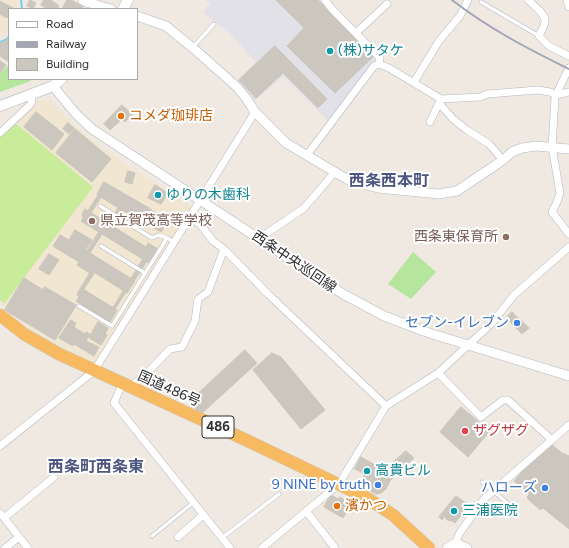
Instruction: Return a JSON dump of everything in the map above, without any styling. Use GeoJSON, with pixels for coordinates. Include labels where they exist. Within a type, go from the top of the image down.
{"type":"FeatureCollection","features":[{"type":"Feature","properties":{"kind":"highway","name":"国道486号"},"geometry":{"type":"LineString","coordinates":[[0,315],[41,345],[126,386],[340,484],[367,498],[393,515],[430,548]]}},
{"type":"Feature","properties":{"kind":"main road"},"geometry":{"type":"LineString","coordinates":[[0,106],[53,86],[61,80]]}},
{"type":"Feature","properties":{"kind":"street"},"geometry":{"type":"LineString","coordinates":[[83,0],[107,8]]}},
{"type":"Feature","properties":{"kind":"street"},"geometry":{"type":"LineString","coordinates":[[326,0],[332,10],[380,58],[379,64]]}},
{"type":"Feature","properties":{"kind":"street"},"geometry":{"type":"LineString","coordinates":[[414,82],[439,41],[460,16],[468,0]]}},
{"type":"Feature","properties":{"kind":"street"},"geometry":{"type":"LineString","coordinates":[[528,0],[545,18],[545,22],[539,36],[549,46],[569,56]]}},
{"type":"Feature","properties":{"kind":"street"},"geometry":{"type":"LineString","coordinates":[[567,0],[569,7]]}},
{"type":"Feature","properties":{"kind":"street"},"geometry":{"type":"LineString","coordinates":[[356,33],[387,4]]}},
{"type":"Feature","properties":{"kind":"street"},"geometry":{"type":"LineString","coordinates":[[138,16],[166,26],[237,87],[255,112],[286,143],[350,182],[378,188],[439,194],[457,191],[504,160],[512,152],[522,148],[536,146],[569,149]]}},
{"type":"Feature","properties":{"kind":"street"},"geometry":{"type":"LineString","coordinates":[[307,155],[374,66],[379,64],[414,82],[440,101],[453,119],[489,144],[504,160]]}},
{"type":"Feature","properties":{"kind":"street"},"geometry":{"type":"LineString","coordinates":[[569,68],[555,97],[552,147],[560,193],[552,212],[569,234]]}},
{"type":"Feature","properties":{"kind":"street","name":"西条中央巡回線"},"geometry":{"type":"LineString","coordinates":[[53,86],[76,114],[92,129],[343,294],[384,316],[429,333],[569,376]]}},
{"type":"Feature","properties":{"kind":"street"},"geometry":{"type":"LineString","coordinates":[[440,101],[480,97],[488,94],[538,90],[557,95],[569,92]]}},
{"type":"Feature","properties":{"kind":"street"},"geometry":{"type":"LineString","coordinates":[[0,133],[31,104],[31,95]]}},
{"type":"Feature","properties":{"kind":"street"},"geometry":{"type":"LineString","coordinates":[[430,122],[440,101]]}},
{"type":"Feature","properties":{"kind":"street"},"geometry":{"type":"LineString","coordinates":[[0,446],[94,371],[255,112]]}},
{"type":"Feature","properties":{"kind":"street"},"geometry":{"type":"LineString","coordinates":[[260,239],[304,208],[334,173]]}},
{"type":"Feature","properties":{"kind":"street"},"geometry":{"type":"LineString","coordinates":[[189,218],[200,224],[212,242],[224,249],[268,294],[386,406]]}},
{"type":"Feature","properties":{"kind":"street"},"geometry":{"type":"LineString","coordinates":[[262,548],[340,484],[386,406],[438,372],[491,324],[514,295],[569,247]]}},
{"type":"Feature","properties":{"kind":"street"},"geometry":{"type":"LineString","coordinates":[[224,249],[208,292],[198,299],[195,321],[182,347],[170,349],[149,371],[126,386],[114,403],[230,548]]}},
{"type":"Feature","properties":{"kind":"street"},"geometry":{"type":"LineString","coordinates":[[438,372],[481,417],[503,400],[508,400],[552,440]]}},
{"type":"Feature","properties":{"kind":"street"},"geometry":{"type":"LineString","coordinates":[[447,548],[456,543],[458,534],[484,499],[569,425]]}},
{"type":"Feature","properties":{"kind":"street"},"geometry":{"type":"LineString","coordinates":[[28,548],[2,515],[54,477]]}},
{"type":"Feature","properties":{"kind":"street"},"geometry":{"type":"LineString","coordinates":[[306,511],[336,548]]}},
{"type":"Feature","properties":{"kind":"street"},"geometry":{"type":"LineString","coordinates":[[178,537],[203,515]]}},
{"type":"Feature","properties":{"kind":"street"},"geometry":{"type":"LineString","coordinates":[[5,548],[19,537]]}},
{"type":"Feature","properties":{"kind":"street"},"geometry":{"type":"LineString","coordinates":[[456,543],[467,548]]}},
{"type":"Feature","properties":{"kind":"lane"},"geometry":{"type":"LineString","coordinates":[[481,2],[539,36]]}},
{"type":"Feature","properties":{"kind":"lane"},"geometry":{"type":"LineString","coordinates":[[193,48],[214,24]]}},
{"type":"Feature","properties":{"kind":"lane"},"geometry":{"type":"LineString","coordinates":[[100,206],[152,238],[159,235],[174,242]]}},
{"type":"Feature","properties":{"kind":"lane"},"geometry":{"type":"LineString","coordinates":[[79,306],[112,326],[167,238]]}},
{"type":"Feature","properties":{"kind":"lane"},"geometry":{"type":"LineString","coordinates":[[102,246],[145,273]]}},
{"type":"Feature","properties":{"kind":"lane"},"geometry":{"type":"LineString","coordinates":[[482,482],[511,506]]}},
{"type":"Feature","properties":{"kind":"lane"},"geometry":{"type":"LineString","coordinates":[[222,538],[278,494]]}},
{"type":"Feature","properties":{"kind":"lane"},"geometry":{"type":"LineString","coordinates":[[152,536],[194,502]]}},
{"type":"Feature","properties":{"kind":"shaded area"},"geometry":{"type":"Polygon","coordinates":[[[0,0],[16,0],[18,8],[8,8],[8,32],[0,37],[0,0]]]}},
{"type":"Feature","properties":{"kind":"shaded area","name":"(株)サタケ"},"geometry":{"type":"Polygon","coordinates":[[[205,0],[322,0],[330,14],[377,60],[328,121],[283,76],[253,103],[236,82],[256,62],[230,34],[203,12],[210,4],[205,0]]]}},
{"type":"Feature","properties":{"kind":"shaded area","name":"県立賀茂高等学校"},"geometry":{"type":"Polygon","coordinates":[[[39,100],[51,101],[75,127],[100,147],[192,207],[97,362],[92,364],[39,336],[9,314],[0,303],[0,136],[39,100]]]}},
{"type":"Feature","properties":{"kind":"green space"},"geometry":{"type":"Polygon","coordinates":[[[8,65],[8,80],[31,81],[0,92],[0,74],[8,65]]]}},
{"type":"Feature","properties":{"kind":"green space"},"geometry":{"type":"Polygon","coordinates":[[[14,122],[93,187],[4,304],[0,300],[0,136],[14,122]]]}},
{"type":"Feature","properties":{"kind":"green space"},"geometry":{"type":"Polygon","coordinates":[[[413,252],[436,272],[411,299],[388,284],[413,252]]]}},
{"type":"Feature","properties":{"kind":"building"},"geometry":{"type":"Polygon","coordinates":[[[30,0],[36,3],[34,8],[27,6],[30,0]]]}},
{"type":"Feature","properties":{"kind":"building"},"geometry":{"type":"Polygon","coordinates":[[[44,0],[51,0],[59,6],[58,8],[46,8],[41,5],[44,0]]]}},
{"type":"Feature","properties":{"kind":"building"},"geometry":{"type":"Polygon","coordinates":[[[67,0],[72,0],[83,7],[82,8],[63,8],[67,0]]]}},
{"type":"Feature","properties":{"kind":"building","name":"(株)サタケ"},"geometry":{"type":"Polygon","coordinates":[[[276,0],[318,0],[374,56],[335,93],[287,46],[304,28],[276,0]]]}},
{"type":"Feature","properties":{"kind":"building"},"geometry":{"type":"Polygon","coordinates":[[[0,1],[13,8],[8,8],[7,18],[0,14],[0,1]]]}},
{"type":"Feature","properties":{"kind":"building"},"geometry":{"type":"Polygon","coordinates":[[[8,39],[8,61],[0,56],[0,44],[8,39]]]}},
{"type":"Feature","properties":{"kind":"building"},"geometry":{"type":"Polygon","coordinates":[[[275,46],[327,99],[318,108],[283,73],[256,98],[239,80],[275,46]]]}},
{"type":"Feature","properties":{"kind":"building"},"geometry":{"type":"Polygon","coordinates":[[[0,61],[6,65],[0,73],[0,61]]]}},
{"type":"Feature","properties":{"kind":"building","name":"コメダ珈琲店"},"geometry":{"type":"Polygon","coordinates":[[[122,105],[132,114],[125,122],[122,119],[110,130],[104,124],[122,105]]]}},
{"type":"Feature","properties":{"kind":"building"},"geometry":{"type":"Polygon","coordinates":[[[36,112],[64,134],[52,150],[24,127],[36,112]]]}},
{"type":"Feature","properties":{"kind":"building"},"geometry":{"type":"Polygon","coordinates":[[[68,123],[74,128],[69,134],[63,129],[68,123]]]}},
{"type":"Feature","properties":{"kind":"building"},"geometry":{"type":"Polygon","coordinates":[[[75,129],[111,159],[92,182],[56,153],[75,129]]]}},
{"type":"Feature","properties":{"kind":"building"},"geometry":{"type":"Polygon","coordinates":[[[128,171],[135,173],[132,184],[125,182],[128,171]]]}},
{"type":"Feature","properties":{"kind":"building"},"geometry":{"type":"Polygon","coordinates":[[[104,182],[149,208],[141,221],[97,195],[104,182]]]}},
{"type":"Feature","properties":{"kind":"building","name":"ゆりの木歯科"},"geometry":{"type":"Polygon","coordinates":[[[155,185],[168,193],[161,204],[148,198],[155,185]]]}},
{"type":"Feature","properties":{"kind":"building"},"geometry":{"type":"Polygon","coordinates":[[[98,196],[101,197],[91,213],[88,211],[98,196]]]}},
{"type":"Feature","properties":{"kind":"building"},"geometry":{"type":"Polygon","coordinates":[[[118,208],[122,210],[112,226],[109,224],[118,208]]]}},
{"type":"Feature","properties":{"kind":"building"},"geometry":{"type":"Polygon","coordinates":[[[85,209],[146,247],[148,243],[158,249],[149,263],[81,221],[84,217],[82,216],[85,209]]]}},
{"type":"Feature","properties":{"kind":"building"},"geometry":{"type":"Polygon","coordinates":[[[150,209],[168,220],[161,232],[142,221],[150,209]]]}},
{"type":"Feature","properties":{"kind":"building"},"geometry":{"type":"Polygon","coordinates":[[[75,230],[92,240],[85,250],[135,281],[127,293],[94,272],[93,275],[77,265],[79,262],[53,246],[60,235],[69,240],[75,230]]]}},
{"type":"Feature","properties":{"kind":"building"},"geometry":{"type":"Polygon","coordinates":[[[99,232],[102,234],[90,253],[87,251],[99,232]]]}},
{"type":"Feature","properties":{"kind":"building"},"geometry":{"type":"Polygon","coordinates":[[[49,254],[59,260],[49,275],[39,269],[49,254]]]}},
{"type":"Feature","properties":{"kind":"building"},"geometry":{"type":"Polygon","coordinates":[[[143,259],[147,261],[134,281],[131,279],[143,259]]]}},
{"type":"Feature","properties":{"kind":"building"},"geometry":{"type":"Polygon","coordinates":[[[90,273],[93,275],[84,289],[81,288],[90,273]]]}},
{"type":"Feature","properties":{"kind":"building"},"geometry":{"type":"Polygon","coordinates":[[[24,278],[74,309],[55,340],[5,310],[24,278]]]}},
{"type":"Feature","properties":{"kind":"building"},"geometry":{"type":"Polygon","coordinates":[[[45,287],[76,305],[74,309],[43,290],[45,287]]]}},
{"type":"Feature","properties":{"kind":"building"},"geometry":{"type":"Polygon","coordinates":[[[81,288],[117,310],[110,322],[76,301],[79,297],[77,295],[81,288]]]}},
{"type":"Feature","properties":{"kind":"building"},"geometry":{"type":"Polygon","coordinates":[[[124,290],[126,292],[115,309],[113,308],[124,290]]]}},
{"type":"Feature","properties":{"kind":"building","name":"セブン-イレブン"},"geometry":{"type":"Polygon","coordinates":[[[512,312],[529,328],[522,334],[506,318],[512,312]]]}},
{"type":"Feature","properties":{"kind":"building"},"geometry":{"type":"Polygon","coordinates":[[[71,320],[76,323],[74,327],[85,334],[86,332],[90,334],[86,341],[99,347],[94,356],[74,344],[73,346],[59,338],[71,320]]]}},
{"type":"Feature","properties":{"kind":"building"},"geometry":{"type":"Polygon","coordinates":[[[98,322],[108,328],[105,334],[107,335],[101,345],[89,338],[98,322]]]}},
{"type":"Feature","properties":{"kind":"building"},"geometry":{"type":"Polygon","coordinates":[[[245,350],[257,363],[201,414],[189,402],[245,350]]]}},
{"type":"Feature","properties":{"kind":"building"},"geometry":{"type":"Polygon","coordinates":[[[272,353],[281,357],[325,410],[301,429],[253,370],[272,353]]]}},
{"type":"Feature","properties":{"kind":"building","name":"ザグザグ"},"geometry":{"type":"Polygon","coordinates":[[[461,407],[490,431],[468,457],[440,432],[461,407]]]}},
{"type":"Feature","properties":{"kind":"building","name":"ハローズ"},"geometry":{"type":"Polygon","coordinates":[[[551,444],[562,453],[569,456],[569,529],[543,508],[540,510],[527,498],[529,494],[514,481],[529,463],[551,444]]]}},
{"type":"Feature","properties":{"kind":"building"},"geometry":{"type":"Polygon","coordinates":[[[406,451],[414,458],[403,468],[396,460],[406,451]]]}},
{"type":"Feature","properties":{"kind":"building","name":"高貴ビル"},"geometry":{"type":"Polygon","coordinates":[[[361,457],[377,466],[367,485],[361,482],[365,474],[355,469],[361,457]]]}},
{"type":"Feature","properties":{"kind":"building"},"geometry":{"type":"Polygon","coordinates":[[[396,460],[403,468],[390,481],[379,476],[396,460]]]}},
{"type":"Feature","properties":{"kind":"building","name":"9 NINE by truth"},"geometry":{"type":"Polygon","coordinates":[[[374,473],[390,481],[386,489],[381,493],[376,494],[367,489],[374,473]]]}},
{"type":"Feature","properties":{"kind":"building","name":"濱かつ"},"geometry":{"type":"Polygon","coordinates":[[[331,495],[338,499],[340,497],[350,506],[343,518],[324,507],[331,495]]]}},
{"type":"Feature","properties":{"kind":"building","name":"三浦医院"},"geometry":{"type":"Polygon","coordinates":[[[456,496],[469,505],[455,523],[447,520],[445,516],[442,520],[439,517],[456,496]]]}},
{"type":"Feature","properties":{"kind":"waterway"},"geometry":{"type":"LineString","coordinates":[[21,0],[22,8]]}},
{"type":"Feature","properties":{"kind":"waterway"},"geometry":{"type":"LineString","coordinates":[[0,42],[8,38]]}},
{"type":"Feature","properties":{"kind":"railway"},"geometry":{"type":"LineString","coordinates":[[452,0],[509,38],[569,69]]}},
{"type":"Feature","properties":{"kind":"place","name":"(株)サタケ"},"geometry":{"type":"Point","coordinates":[330,51]}},
{"type":"Feature","properties":{"kind":"place","name":"コメダ珈琲店"},"geometry":{"type":"Point","coordinates":[121,116]}},
{"type":"Feature","properties":{"kind":"place","name":"ゆりの木歯科"},"geometry":{"type":"Point","coordinates":[158,195]}},
{"type":"Feature","properties":{"kind":"place","name":"県立賀茂高等学校"},"geometry":{"type":"Point","coordinates":[92,221]}},
{"type":"Feature","properties":{"kind":"place","name":"西条東保育所"},"geometry":{"type":"Point","coordinates":[506,237]}},
{"type":"Feature","properties":{"kind":"place","name":"セブン-イレブン"},"geometry":{"type":"Point","coordinates":[517,323]}},
{"type":"Feature","properties":{"kind":"place","name":"ザグザグ"},"geometry":{"type":"Point","coordinates":[465,431]}},
{"type":"Feature","properties":{"kind":"place","name":"高貴ビル"},"geometry":{"type":"Point","coordinates":[367,471]}},
{"type":"Feature","properties":{"kind":"place","name":"9 NINE by truth"},"geometry":{"type":"Point","coordinates":[378,485]}},
{"type":"Feature","properties":{"kind":"place","name":"ハローズ"},"geometry":{"type":"Point","coordinates":[545,488]}},
{"type":"Feature","properties":{"kind":"place","name":"濱かつ"},"geometry":{"type":"Point","coordinates":[337,506]}},
{"type":"Feature","properties":{"kind":"place","name":"三浦医院"},"geometry":{"type":"Point","coordinates":[454,511]}},
{"type":"Feature","properties":{"kind":"district","name":"西条西本町"},"geometry":{"type":"Point","coordinates":[389,181]}},
{"type":"Feature","properties":{"kind":"district","name":"西条町西条東"},"geometry":{"type":"Point","coordinates":[96,467]}}]}
